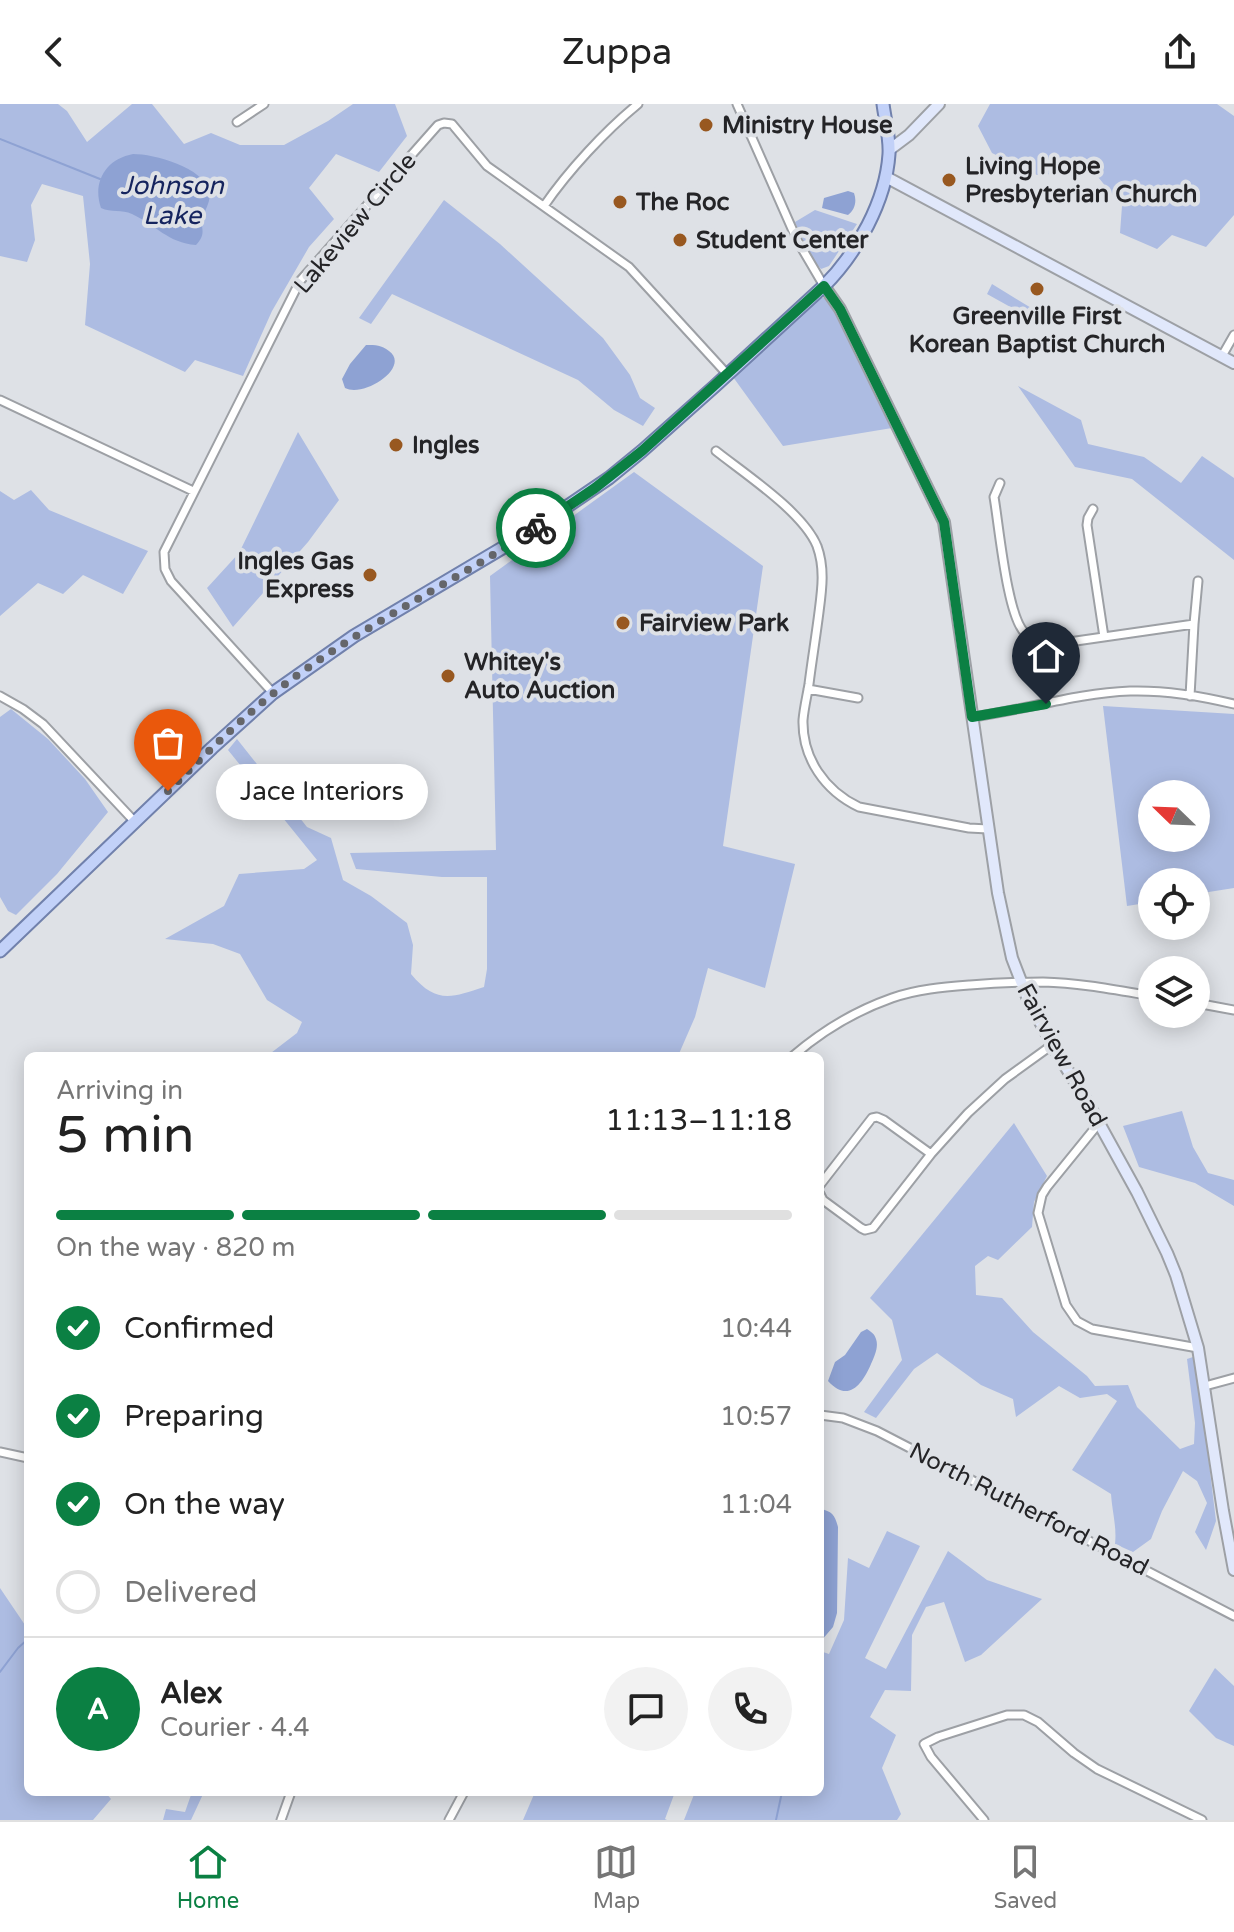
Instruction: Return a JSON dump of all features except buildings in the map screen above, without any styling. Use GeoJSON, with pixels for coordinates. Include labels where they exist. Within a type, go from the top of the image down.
{"type":"FeatureCollection","features":[{"type":"Feature","properties":{"kind":"main road"},"geometry":{"type":"LineString","coordinates":[[0,951],[273,693],[354,636],[582,498],[642,451],[824,286],[840,270],[856,244],[886,177],[889,150],[883,104]]}},
{"type":"Feature","properties":{"kind":"street"},"geometry":{"type":"LineString","coordinates":[[237,122],[264,104]]}},
{"type":"Feature","properties":{"kind":"street"},"geometry":{"type":"LineString","coordinates":[[544,206],[579,163],[638,104]]}},
{"type":"Feature","properties":{"kind":"street"},"geometry":{"type":"LineString","coordinates":[[737,104],[797,240],[824,286]]}},
{"type":"Feature","properties":{"kind":"street"},"geometry":{"type":"LineString","coordinates":[[889,150],[909,135],[939,104]]}},
{"type":"Feature","properties":{"kind":"street","name":"Lakeview Circle"},"geometry":{"type":"LineString","coordinates":[[273,693],[171,581],[163,560],[165,548],[300,281],[438,125],[452,124],[487,166],[629,267],[727,374]]}},
{"type":"Feature","properties":{"kind":"street"},"geometry":{"type":"LineString","coordinates":[[886,177],[1234,363]]}},
{"type":"Feature","properties":{"kind":"street","name":"Fairview Road"},"geometry":{"type":"LineString","coordinates":[[824,286],[840,309],[944,522],[988,829],[1012,958],[1029,1002],[1137,1192],[1167,1253],[1185,1299],[1205,1386],[1234,1570]]}},
{"type":"Feature","properties":{"kind":"street"},"geometry":{"type":"LineString","coordinates":[[1222,356],[1234,335]]}},
{"type":"Feature","properties":{"kind":"street"},"geometry":{"type":"LineString","coordinates":[[0,400],[193,491]]}},
{"type":"Feature","properties":{"kind":"street"},"geometry":{"type":"LineString","coordinates":[[716,451],[792,511],[816,544],[823,579],[803,722],[806,747],[821,778],[844,799],[869,811],[988,829]]}},
{"type":"Feature","properties":{"kind":"street"},"geometry":{"type":"LineString","coordinates":[[1000,483],[994,497],[1010,601],[1017,623],[1026,634],[1048,643],[1062,643],[1194,624]]}},
{"type":"Feature","properties":{"kind":"street"},"geometry":{"type":"LineString","coordinates":[[1093,509],[1087,525],[1104,637]]}},
{"type":"Feature","properties":{"kind":"street"},"geometry":{"type":"LineString","coordinates":[[1190,696],[1198,581]]}},
{"type":"Feature","properties":{"kind":"street"},"geometry":{"type":"LineString","coordinates":[[808,689],[858,698]]}},
{"type":"Feature","properties":{"kind":"street"},"geometry":{"type":"LineString","coordinates":[[972,717],[1132,691],[1234,704]]}},
{"type":"Feature","properties":{"kind":"street"},"geometry":{"type":"LineString","coordinates":[[0,696],[43,724],[135,822]]}},
{"type":"Feature","properties":{"kind":"street"},"geometry":{"type":"LineString","coordinates":[[798,1052],[835,1024],[867,1007],[893,997],[938,987],[1021,983],[1077,985],[1138,994]]}},
{"type":"Feature","properties":{"kind":"street"},"geometry":{"type":"LineString","coordinates":[[1210,1006],[1234,1010]]}},
{"type":"Feature","properties":{"kind":"street"},"geometry":{"type":"LineString","coordinates":[[824,1201],[861,1228],[869,1230],[878,1224],[931,1154],[986,1096],[1052,1045]]}},
{"type":"Feature","properties":{"kind":"street"},"geometry":{"type":"LineString","coordinates":[[824,1180],[872,1118],[884,1120],[931,1154]]}},
{"type":"Feature","properties":{"kind":"street"},"geometry":{"type":"LineString","coordinates":[[1099,1123],[1047,1187],[1038,1206],[1039,1222],[1066,1305],[1077,1321],[1092,1329],[1198,1348]]}},
{"type":"Feature","properties":{"kind":"street"},"geometry":{"type":"LineString","coordinates":[[1205,1386],[1234,1378]]}},
{"type":"Feature","properties":{"kind":"street","name":"North Rutherford Road"},"geometry":{"type":"LineString","coordinates":[[824,1416],[843,1418],[877,1431],[1234,1616]]}},
{"type":"Feature","properties":{"kind":"street"},"geometry":{"type":"LineString","coordinates":[[0,1452],[24,1457]]}},
{"type":"Feature","properties":{"kind":"street"},"geometry":{"type":"LineString","coordinates":[[984,1820],[931,1757],[924,1744],[1016,1714],[1034,1718],[1097,1769],[1202,1820]]}},
{"type":"Feature","properties":{"kind":"street"},"geometry":{"type":"LineString","coordinates":[[281,1820],[290,1796]]}},
{"type":"Feature","properties":{"kind":"street"},"geometry":{"type":"LineString","coordinates":[[449,1820],[462,1796]]}},
{"type":"Feature","properties":{"kind":"shaded area"},"geometry":{"type":"Polygon","coordinates":[[[0,104],[58,104],[67,111],[87,142],[132,104],[152,104],[184,144],[211,133],[240,145],[284,145],[353,104],[395,104],[407,136],[379,172],[336,154],[309,188],[334,219],[309,247],[272,311],[243,376],[195,360],[185,372],[85,325],[90,264],[83,196],[42,184],[31,205],[35,240],[27,262],[0,256],[0,104]]]}},
{"type":"Feature","properties":{"kind":"shaded area"},"geometry":{"type":"Polygon","coordinates":[[[990,104],[1217,104],[1234,116],[1234,215],[1206,247],[1172,235],[1157,249],[1120,233],[1122,206],[1093,171],[1037,175],[992,153],[978,126],[990,104]]]}},
{"type":"Feature","properties":{"kind":"shaded area"},"geometry":{"type":"Polygon","coordinates":[[[444,200],[500,244],[603,338],[630,375],[640,398],[655,408],[643,426],[614,410],[578,380],[392,294],[371,324],[359,318],[444,200]]]}},
{"type":"Feature","properties":{"kind":"shaded area"},"geometry":{"type":"Polygon","coordinates":[[[815,210],[857,224],[829,266],[821,269],[811,258],[795,222],[815,210]]]}},
{"type":"Feature","properties":{"kind":"shaded area"},"geometry":{"type":"Polygon","coordinates":[[[992,284],[1043,314],[1041,318],[1025,315],[987,294],[992,284]]]}},
{"type":"Feature","properties":{"kind":"shaded area"},"geometry":{"type":"Polygon","coordinates":[[[815,298],[824,298],[832,304],[892,428],[783,446],[733,377],[815,298]]]}},
{"type":"Feature","properties":{"kind":"shaded area"},"geometry":{"type":"Polygon","coordinates":[[[1018,386],[1081,420],[1088,444],[1144,457],[1181,483],[1202,456],[1234,478],[1234,560],[1132,479],[1075,467],[1018,386]]]}},
{"type":"Feature","properties":{"kind":"shaded area"},"geometry":{"type":"Polygon","coordinates":[[[298,432],[339,500],[308,542],[233,627],[207,588],[239,553],[298,432]]]}},
{"type":"Feature","properties":{"kind":"shaded area"},"geometry":{"type":"Polygon","coordinates":[[[634,472],[763,566],[723,846],[795,864],[765,988],[708,968],[695,1017],[680,1052],[272,1052],[297,1033],[302,1022],[267,1000],[240,954],[213,944],[165,939],[224,906],[239,874],[304,869],[317,860],[228,750],[237,739],[307,827],[331,838],[343,880],[407,923],[413,945],[411,974],[420,984],[444,996],[484,987],[487,969],[487,877],[442,877],[356,869],[350,853],[496,850],[490,576],[634,472]]]}},
{"type":"Feature","properties":{"kind":"shaded area"},"geometry":{"type":"Polygon","coordinates":[[[31,490],[49,510],[148,551],[123,594],[83,575],[63,594],[38,583],[0,616],[0,491],[14,500],[31,490]]]}},
{"type":"Feature","properties":{"kind":"shaded area"},"geometry":{"type":"Polygon","coordinates":[[[1103,706],[1234,714],[1234,888],[1210,892],[1210,868],[1138,868],[1138,904],[1127,906],[1103,706]]]}},
{"type":"Feature","properties":{"kind":"shaded area"},"geometry":{"type":"Polygon","coordinates":[[[11,709],[48,739],[85,779],[108,812],[57,874],[16,915],[8,911],[0,897],[0,717],[11,709]]]}},
{"type":"Feature","properties":{"kind":"shaded area"},"geometry":{"type":"Polygon","coordinates":[[[1182,1111],[1193,1147],[1208,1173],[1234,1180],[1234,1206],[1195,1183],[1139,1167],[1123,1126],[1182,1111]]]}},
{"type":"Feature","properties":{"kind":"shaded area"},"geometry":{"type":"Polygon","coordinates":[[[1014,1123],[1047,1176],[1034,1202],[1032,1227],[998,1260],[988,1256],[975,1266],[976,1295],[1002,1298],[1033,1332],[1095,1386],[1128,1385],[1137,1407],[1180,1449],[1194,1444],[1195,1423],[1187,1359],[1196,1356],[1216,1521],[1206,1550],[1195,1532],[1207,1503],[1197,1481],[1183,1471],[1151,1539],[1133,1552],[1115,1544],[1111,1494],[1072,1470],[1117,1401],[1107,1394],[1080,1398],[1059,1386],[1016,1417],[1013,1399],[981,1385],[937,1353],[914,1369],[876,1418],[864,1412],[902,1360],[892,1320],[870,1298],[1014,1123]]]}},
{"type":"Feature","properties":{"kind":"shaded area"},"geometry":{"type":"Polygon","coordinates":[[[887,1531],[920,1546],[865,1658],[886,1669],[948,1551],[987,1580],[1042,1599],[981,1655],[965,1662],[944,1602],[926,1607],[912,1635],[911,1691],[885,1690],[870,1717],[896,1735],[882,1768],[901,1814],[897,1820],[684,1820],[693,1796],[824,1796],[824,1652],[829,1654],[844,1620],[848,1558],[869,1568],[887,1531]]]}},
{"type":"Feature","properties":{"kind":"shaded area"},"geometry":{"type":"Polygon","coordinates":[[[0,1588],[24,1624],[24,1796],[108,1796],[111,1799],[93,1820],[0,1820],[0,1588]]]}},
{"type":"Feature","properties":{"kind":"shaded area"},"geometry":{"type":"Polygon","coordinates":[[[1215,1668],[1234,1686],[1234,1746],[1216,1738],[1189,1711],[1215,1668]]]}},
{"type":"Feature","properties":{"kind":"shaded area"},"geometry":{"type":"Polygon","coordinates":[[[191,1796],[202,1796],[191,1820],[163,1820],[166,1809],[185,1812],[191,1796]]]}},
{"type":"Feature","properties":{"kind":"shaded area"},"geometry":{"type":"Polygon","coordinates":[[[533,1796],[674,1796],[667,1820],[523,1820],[533,1796]]]}},
{"type":"Feature","properties":{"kind":"water","name":"Johnson Lake"},"geometry":{"type":"Polygon","coordinates":[[[133,154],[153,156],[177,164],[205,183],[209,198],[202,220],[202,237],[196,245],[178,241],[128,213],[101,208],[98,189],[104,173],[115,161],[133,154]]]}},
{"type":"Feature","properties":{"kind":"water"},"geometry":{"type":"Polygon","coordinates":[[[848,191],[854,193],[855,199],[854,208],[848,215],[822,208],[824,198],[848,191]]]}},
{"type":"Feature","properties":{"kind":"water"},"geometry":{"type":"Polygon","coordinates":[[[366,345],[389,351],[394,365],[373,385],[363,389],[345,388],[342,379],[366,345]]]}},
{"type":"Feature","properties":{"kind":"water"},"geometry":{"type":"Polygon","coordinates":[[[867,1329],[876,1339],[875,1355],[859,1384],[854,1389],[842,1391],[828,1381],[835,1362],[867,1329]]]}},
{"type":"Feature","properties":{"kind":"water"},"geometry":{"type":"Polygon","coordinates":[[[824,1510],[832,1514],[838,1527],[837,1613],[833,1627],[824,1638],[824,1510]]]}},
{"type":"Feature","properties":{"kind":"waterway"},"geometry":{"type":"LineString","coordinates":[[0,139],[100,179]]}},
{"type":"Feature","properties":{"kind":"waterway"},"geometry":{"type":"LineString","coordinates":[[0,1672],[24,1643]]}},
{"type":"Feature","properties":{"kind":"waterway"},"geometry":{"type":"LineString","coordinates":[[776,1820],[781,1796]]}},
{"type":"Feature","properties":{"kind":"way so far"},"geometry":{"type":"LineString","coordinates":[[168,791],[229,732],[305,669],[354,636],[536,528]]}},
{"type":"Feature","properties":{"kind":"place","name":"Ministry House"},"geometry":{"type":"Point","coordinates":[706,125]}},
{"type":"Feature","properties":{"kind":"place","name":"Living Hope Presbyterian Church"},"geometry":{"type":"Point","coordinates":[949,180]}},
{"type":"Feature","properties":{"kind":"place","name":"The Roc"},"geometry":{"type":"Point","coordinates":[620,202]}},
{"type":"Feature","properties":{"kind":"place","name":"Student Center"},"geometry":{"type":"Point","coordinates":[680,240]}},
{"type":"Feature","properties":{"kind":"place","name":"Greenville First Korean Baptist Church"},"geometry":{"type":"Point","coordinates":[1037,289]}},
{"type":"Feature","properties":{"kind":"place","name":"Ingles"},"geometry":{"type":"Point","coordinates":[396,445]}},
{"type":"Feature","properties":{"kind":"place","name":"Ingles Gas Express"},"geometry":{"type":"Point","coordinates":[370,575]}},
{"type":"Feature","properties":{"kind":"place","name":"Fairview Park"},"geometry":{"type":"Point","coordinates":[623,623]}},
{"type":"Feature","properties":{"kind":"place","name":"Whitey's Auto Auction"},"geometry":{"type":"Point","coordinates":[448,676]}},
{"type":"Feature","properties":{"kind":"place","name":"Jace Interiors"},"geometry":{"type":"Point","coordinates":[168,791]}},
{"type":"Feature","properties":{"kind":"route"},"geometry":{"type":"LineString","coordinates":[[536,528],[609,478],[642,451],[824,286],[837,303],[944,522],[972,717],[1046,704]]}}]}
